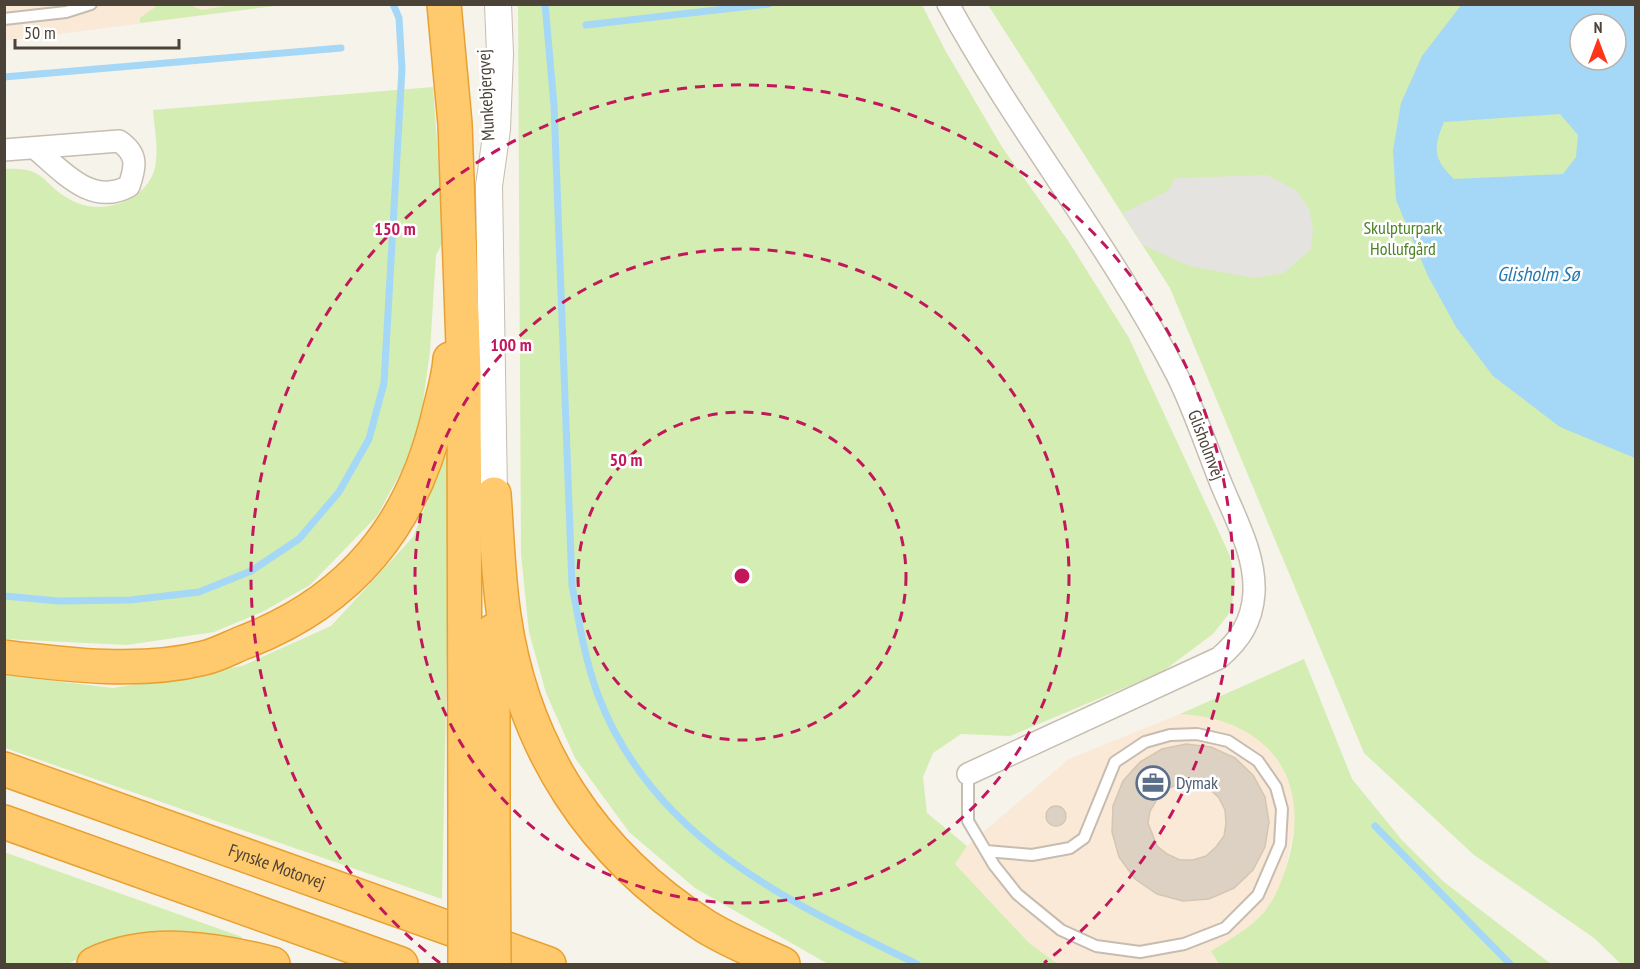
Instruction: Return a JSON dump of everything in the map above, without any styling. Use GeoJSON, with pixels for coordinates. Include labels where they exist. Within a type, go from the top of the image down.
{"type":"FeatureCollection","features":[{"type":"Feature","properties":{"kind":"highway"},"geometry":{"type":"LineString","coordinates":[[444,4],[455,124],[479,824],[494,964]]}},
{"type":"Feature","properties":{"kind":"highway"},"geometry":{"type":"LineString","coordinates":[[4,657],[59,663],[134,666],[204,658],[279,629],[326,599],[365,564],[403,514],[431,448],[449,370],[459,238]]}},
{"type":"Feature","properties":{"kind":"highway"},"geometry":{"type":"LineString","coordinates":[[465,964],[479,824],[494,494]]}},
{"type":"Feature","properties":{"kind":"highway"},"geometry":{"type":"LineString","coordinates":[[494,494],[504,617],[521,692],[546,755],[573,801],[585,819],[628,868],[706,926],[783,964]]}},
{"type":"Feature","properties":{"kind":"highway","name":"Fynske Motorvej"},"geometry":{"type":"LineString","coordinates":[[4,769],[549,964]]}},
{"type":"Feature","properties":{"kind":"highway"},"geometry":{"type":"LineString","coordinates":[[4,822],[401,964]]}},
{"type":"Feature","properties":{"kind":"highway"},"geometry":{"type":"LineString","coordinates":[[94,964],[111,957],[152,950],[192,949],[238,955],[273,964]]}},
{"type":"Feature","properties":{"kind":"street","name":"Munkebjergvej"},"geometry":{"type":"LineString","coordinates":[[481,4],[489,186]]}},
{"type":"Feature","properties":{"kind":"street"},"geometry":{"type":"LineString","coordinates":[[494,494],[489,186],[497,129],[500,54],[498,4]]}},
{"type":"Feature","properties":{"kind":"street","name":"Glisholmvej"},"geometry":{"type":"LineString","coordinates":[[948,4],[1029,139],[1104,250],[1178,377],[1251,559],[1254,592],[1250,619],[1237,642],[1219,658],[968,774]]}},
{"type":"Feature","properties":{"kind":"street"},"geometry":{"type":"LineString","coordinates":[[4,150],[36,149]]}},
{"type":"Feature","properties":{"kind":"lane"},"geometry":{"type":"LineString","coordinates":[[4,19],[66,12],[91,4]]}},
{"type":"Feature","properties":{"kind":"lane"},"geometry":{"type":"LineString","coordinates":[[968,774],[968,821],[986,851],[1017,894],[1061,930],[1096,946],[1140,952],[1184,945],[1225,928],[1258,895],[1280,844],[1282,809],[1276,787],[1258,761],[1228,741],[1197,734],[1170,735],[1145,742],[1115,762],[1084,838],[1070,848],[1032,855],[986,851]]}},
{"type":"Feature","properties":{"kind":"shaded area"},"geometry":{"type":"Polygon","coordinates":[[[5,4],[282,5],[5,41],[5,4]]]}},
{"type":"Feature","properties":{"kind":"shaded area"},"geometry":{"type":"Polygon","coordinates":[[[1267,175],[1297,191],[1309,209],[1313,229],[1311,249],[1284,273],[1253,278],[1189,266],[1143,245],[1123,213],[1168,191],[1175,178],[1267,175]]]}},
{"type":"Feature","properties":{"kind":"shaded area"},"geometry":{"type":"Polygon","coordinates":[[[1180,714],[1208,715],[1239,726],[1265,743],[1281,766],[1294,794],[1295,826],[1283,879],[1267,909],[1245,931],[1211,951],[1219,964],[1058,964],[1029,943],[955,864],[967,846],[1069,759],[1180,714]]]}},
{"type":"Feature","properties":{"kind":"green space"},"geometry":{"type":"Polygon","coordinates":[[[158,5],[189,5],[202,10],[230,5],[282,5],[140,23],[140,18],[158,5]]]}},
{"type":"Feature","properties":{"kind":"green space"},"geometry":{"type":"Polygon","coordinates":[[[518,5],[922,5],[945,50],[1002,147],[1069,242],[1129,338],[1230,556],[1235,583],[1231,611],[1213,634],[1162,672],[1010,736],[961,734],[933,753],[923,777],[927,813],[967,846],[955,864],[1029,943],[1058,964],[828,964],[695,888],[629,832],[575,758],[546,693],[529,632],[521,554],[518,5]]]}},
{"type":"Feature","properties":{"kind":"green space","name":"Skulpturpark Hollufgård"},"geometry":{"type":"Polygon","coordinates":[[[988,5],[1635,5],[1635,964],[1621,964],[1594,938],[1474,855],[1364,753],[1170,288],[988,5]]]}},
{"type":"Feature","properties":{"kind":"green space"},"geometry":{"type":"Polygon","coordinates":[[[433,87],[444,240],[436,255],[430,351],[420,423],[402,470],[377,516],[310,585],[262,612],[214,632],[127,645],[5,639],[4,169],[28,170],[36,173],[61,194],[84,205],[111,206],[136,195],[146,186],[153,174],[157,148],[153,110],[433,87]]]}},
{"type":"Feature","properties":{"kind":"green space"},"geometry":{"type":"Polygon","coordinates":[[[451,443],[442,899],[5,748],[5,675],[113,688],[242,666],[331,626],[413,537],[451,443]]]}},
{"type":"Feature","properties":{"kind":"green space"},"geometry":{"type":"Polygon","coordinates":[[[1304,659],[1352,779],[1401,839],[1444,882],[1551,964],[1219,964],[1211,951],[1253,923],[1269,906],[1279,887],[1288,861],[1294,830],[1294,803],[1287,778],[1275,757],[1258,740],[1236,727],[1210,718],[1180,714],[1304,659]]]}},
{"type":"Feature","properties":{"kind":"green space"},"geometry":{"type":"Polygon","coordinates":[[[4,852],[242,937],[240,942],[90,952],[68,964],[5,964],[4,852]]]}},
{"type":"Feature","properties":{"kind":"water","name":"Glisholm Sø"},"geometry":{"type":"Polygon","coordinates":[[[1462,4],[1635,5],[1635,458],[1560,427],[1493,376],[1456,327],[1428,276],[1396,200],[1393,151],[1401,103],[1422,56],[1462,4]],[[1560,114],[1444,122],[1438,139],[1437,153],[1442,165],[1454,179],[1563,174],[1576,157],[1578,135],[1560,114]]]}},
{"type":"Feature","properties":{"kind":"building"},"geometry":{"type":"Polygon","coordinates":[[[1186,744],[1211,747],[1235,758],[1253,775],[1265,797],[1269,822],[1265,847],[1253,870],[1234,888],[1209,899],[1183,901],[1157,894],[1135,879],[1119,857],[1112,832],[1113,806],[1123,781],[1140,762],[1162,749],[1186,744]],[[1184,782],[1162,791],[1150,811],[1148,823],[1157,846],[1167,854],[1180,860],[1193,860],[1206,856],[1224,836],[1225,810],[1219,798],[1209,788],[1184,782]]]}},
{"type":"Feature","properties":{"kind":"building"},"geometry":{"type":"Polygon","coordinates":[[[1056,806],[1063,809],[1066,816],[1063,823],[1056,826],[1049,823],[1046,816],[1049,809],[1056,806]]]}},
{"type":"Feature","properties":{"kind":"waterway"},"geometry":{"type":"LineString","coordinates":[[4,596],[58,601],[131,600],[199,592],[251,571],[299,539],[339,492],[369,439],[384,383],[402,69],[399,18],[393,4]]}},
{"type":"Feature","properties":{"kind":"waterway"},"geometry":{"type":"LineString","coordinates":[[545,4],[554,105],[572,585],[586,655],[598,695],[622,745],[652,789],[689,827],[729,860],[774,889],[820,916],[917,964]]}},
{"type":"Feature","properties":{"kind":"waterway"},"geometry":{"type":"LineString","coordinates":[[586,25],[769,4]]}},
{"type":"Feature","properties":{"kind":"waterway"},"geometry":{"type":"LineString","coordinates":[[4,77],[341,48]]}},
{"type":"Feature","properties":{"kind":"waterway"},"geometry":{"type":"LineString","coordinates":[[1375,826],[1510,964]]}},
{"type":"Feature","properties":{"kind":"place","name":"Dymak"},"geometry":{"type":"Point","coordinates":[1153,783]}}]}
